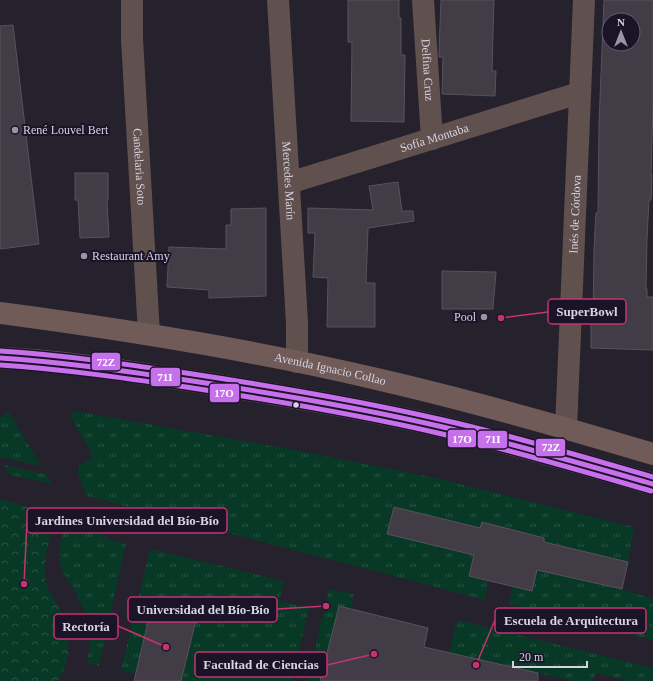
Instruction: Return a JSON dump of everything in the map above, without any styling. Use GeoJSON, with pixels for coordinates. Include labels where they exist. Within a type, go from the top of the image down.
{"type":"FeatureCollection","features":[{"type":"Feature","properties":{"kind":"main road","name":"Avenida Ignacio Collao"},"geometry":{"type":"LineString","coordinates":[[0,314],[149,334],[297,362],[380,380],[509,412],[653,454]]}},
{"type":"Feature","properties":{"kind":"main road"},"geometry":{"type":"LineString","coordinates":[[0,358],[76,364],[305,400],[442,427],[564,458],[653,484]]}},
{"type":"Feature","properties":{"kind":"street","name":"Candelaria Soto"},"geometry":{"type":"LineString","coordinates":[[132,0],[132,39],[149,334]]}},
{"type":"Feature","properties":{"kind":"street","name":"Mercedes Marín"},"geometry":{"type":"LineString","coordinates":[[278,0],[297,323],[297,362]]}},
{"type":"Feature","properties":{"kind":"street","name":"Delfina Cruz"},"geometry":{"type":"LineString","coordinates":[[423,0],[432,139]]}},
{"type":"Feature","properties":{"kind":"street","name":"Inés de Córdova"},"geometry":{"type":"LineString","coordinates":[[566,429],[584,0]]}},
{"type":"Feature","properties":{"kind":"street","name":"Sofía Montaba"},"geometry":{"type":"LineString","coordinates":[[289,183],[579,93]]}},
{"type":"Feature","properties":{"kind":"green space"},"geometry":{"type":"Polygon","coordinates":[[[75,411],[311,453],[435,478],[634,527],[628,562],[544,542],[544,538],[482,523],[480,528],[394,507],[387,534],[474,555],[469,576],[488,581],[485,600],[87,496],[78,475],[78,467],[93,456],[70,416],[75,411]]]}},
{"type":"Feature","properties":{"kind":"green space"},"geometry":{"type":"Polygon","coordinates":[[[9,412],[41,466],[0,457],[0,417],[9,412]]]}},
{"type":"Feature","properties":{"kind":"green space"},"geometry":{"type":"Polygon","coordinates":[[[4,465],[46,474],[52,484],[10,475],[4,465]]]}},
{"type":"Feature","properties":{"kind":"green space"},"geometry":{"type":"Polygon","coordinates":[[[0,499],[56,515],[47,552],[45,579],[62,615],[67,634],[68,654],[66,663],[57,681],[0,681],[0,499]]]}},
{"type":"Feature","properties":{"kind":"green space"},"geometry":{"type":"Polygon","coordinates":[[[65,522],[93,528],[109,539],[126,544],[99,666],[87,663],[91,636],[88,619],[59,562],[59,552],[65,522]]]}},
{"type":"Feature","properties":{"kind":"green space"},"geometry":{"type":"Polygon","coordinates":[[[150,549],[284,581],[279,601],[309,608],[292,681],[181,681],[151,610],[136,674],[121,670],[150,549]]]}},
{"type":"Feature","properties":{"kind":"green space"},"geometry":{"type":"Polygon","coordinates":[[[537,570],[622,589],[653,599],[653,640],[509,604],[512,587],[532,591],[537,570]]]}},
{"type":"Feature","properties":{"kind":"green space"},"geometry":{"type":"Polygon","coordinates":[[[329,589],[354,594],[351,608],[339,606],[320,681],[307,681],[329,589]]]}},
{"type":"Feature","properties":{"kind":"green space"},"geometry":{"type":"Polygon","coordinates":[[[457,620],[653,668],[653,681],[628,681],[596,673],[593,681],[574,681],[449,653],[457,620]]]}},
{"type":"Feature","properties":{"kind":"building"},"geometry":{"type":"Polygon","coordinates":[[[348,0],[399,0],[399,18],[401,18],[401,55],[405,55],[404,122],[351,121],[352,42],[348,42],[348,0]]]}},
{"type":"Feature","properties":{"kind":"building"},"geometry":{"type":"Polygon","coordinates":[[[441,0],[494,0],[492,71],[496,71],[495,96],[442,94],[443,57],[439,57],[441,0]]]}},
{"type":"Feature","properties":{"kind":"building"},"geometry":{"type":"Polygon","coordinates":[[[604,0],[653,0],[652,175],[651,200],[649,200],[646,289],[647,297],[653,297],[653,350],[591,348],[591,323],[593,323],[594,249],[596,213],[598,213],[602,52],[641,52],[641,12],[604,12],[604,0]]]}},
{"type":"Feature","properties":{"kind":"building","name":"René Louvel Bert"},"geometry":{"type":"Polygon","coordinates":[[[13,25],[39,244],[0,249],[0,26],[13,25]]]}},
{"type":"Feature","properties":{"kind":"building"},"geometry":{"type":"Polygon","coordinates":[[[75,173],[108,173],[107,200],[109,237],[80,238],[78,200],[75,200],[75,173]]]}},
{"type":"Feature","properties":{"kind":"building"},"geometry":{"type":"Polygon","coordinates":[[[398,182],[402,211],[413,211],[414,221],[368,228],[366,283],[375,283],[375,327],[327,327],[328,278],[313,277],[315,233],[308,233],[308,208],[373,210],[369,186],[398,182]]]}},
{"type":"Feature","properties":{"kind":"building"},"geometry":{"type":"Polygon","coordinates":[[[266,208],[266,296],[209,298],[209,290],[167,287],[169,247],[226,249],[226,225],[231,225],[231,209],[266,208]]]}},
{"type":"Feature","properties":{"kind":"building"},"geometry":{"type":"Polygon","coordinates":[[[442,271],[496,272],[493,309],[442,309],[442,271]]]}},
{"type":"Feature","properties":{"kind":"building"},"geometry":{"type":"Polygon","coordinates":[[[394,507],[480,528],[482,522],[544,538],[544,542],[628,562],[622,589],[537,570],[532,591],[469,576],[474,555],[387,534],[394,507]]]}},
{"type":"Feature","properties":{"kind":"building"},"geometry":{"type":"Polygon","coordinates":[[[339,606],[428,628],[424,647],[538,673],[538,681],[320,681],[339,606]]]}},
{"type":"Feature","properties":{"kind":"building"},"geometry":{"type":"Polygon","coordinates":[[[151,609],[196,620],[181,681],[134,681],[151,609]]]}},
{"type":"Feature","properties":{"kind":"transit line","name":"72Z"},"geometry":{"type":"LineString","coordinates":[[0,351],[70,357],[140,366],[347,400],[470,426],[653,477]]}},
{"type":"Feature","properties":{"kind":"transit line","name":"71I"},"geometry":{"type":"LineString","coordinates":[[0,358],[70,364],[140,373],[347,407],[470,434],[548,454],[653,484]]}},
{"type":"Feature","properties":{"kind":"transit line","name":"17O"},"geometry":{"type":"LineString","coordinates":[[0,365],[70,371],[140,380],[346,414],[468,440],[651,491]]}},
{"type":"Feature","properties":{"kind":"place","name":"René Louvel Bert"},"geometry":{"type":"Point","coordinates":[15,130]}},
{"type":"Feature","properties":{"kind":"place","name":"Restaurant Amy"},"geometry":{"type":"Point","coordinates":[84,256]}},
{"type":"Feature","properties":{"kind":"place","name":"Pool"},"geometry":{"type":"Point","coordinates":[484,317]}},
{"type":"Feature","properties":{"kind":"place","name":"SuperBowl"},"geometry":{"type":"Point","coordinates":[501,318]}},
{"type":"Feature","properties":{"kind":"place","name":"Jardines Universidad del Bío-Bío"},"geometry":{"type":"Point","coordinates":[24,584]}},
{"type":"Feature","properties":{"kind":"place","name":"Universidad del Bío-Bío"},"geometry":{"type":"Point","coordinates":[326,606]}},
{"type":"Feature","properties":{"kind":"place","name":"Rectoría"},"geometry":{"type":"Point","coordinates":[166,647]}},
{"type":"Feature","properties":{"kind":"place","name":"Facultad de Ciencias"},"geometry":{"type":"Point","coordinates":[374,654]}},
{"type":"Feature","properties":{"kind":"place","name":"Escuela de Arquitectura"},"geometry":{"type":"Point","coordinates":[476,665]}}]}
